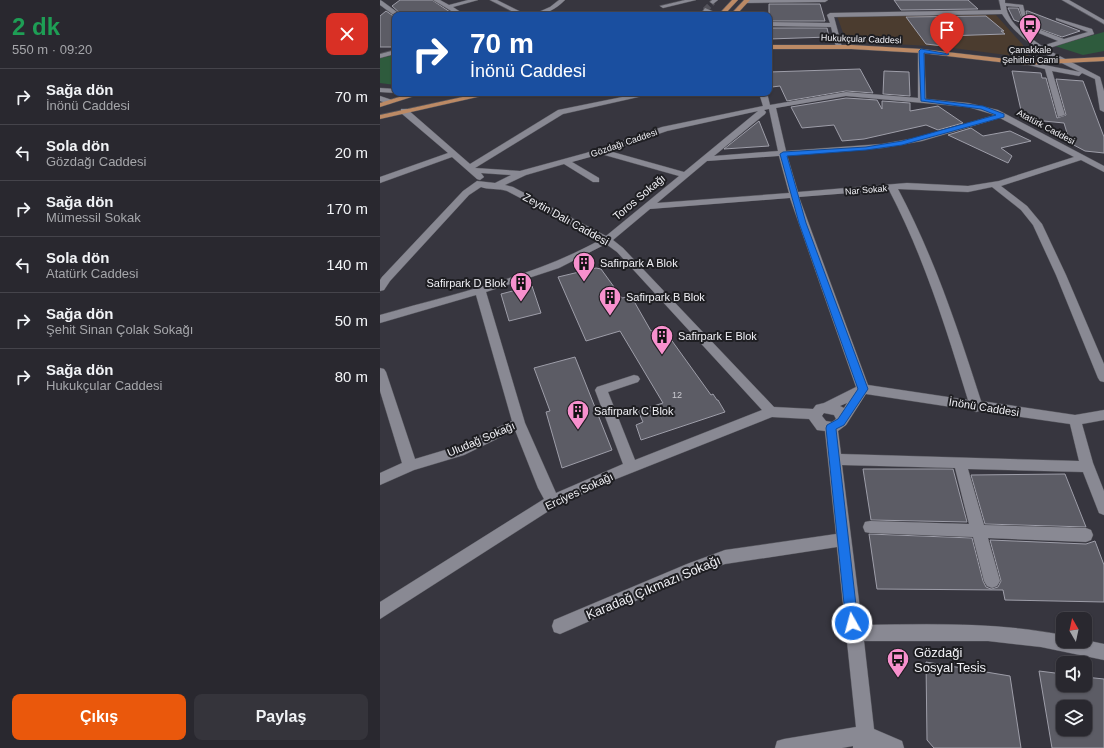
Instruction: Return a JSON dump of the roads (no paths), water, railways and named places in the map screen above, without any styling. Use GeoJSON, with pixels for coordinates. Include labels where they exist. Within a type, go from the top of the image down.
{"type":"FeatureCollection","features":[{"type":"Feature","properties":{"kind":"main road"},"geometry":{"type":"LineString","coordinates":[[724,12],[735,0]]}},
{"type":"Feature","properties":{"kind":"main road"},"geometry":{"type":"LineString","coordinates":[[736,12],[746,0]]}},
{"type":"Feature","properties":{"kind":"main road","name":"Hukukçular Caddesi"},"geometry":{"type":"LineString","coordinates":[[772,46],[839,47],[921,51],[1024,63],[1077,62],[1104,59]]}},
{"type":"Feature","properties":{"kind":"main road"},"geometry":{"type":"LineString","coordinates":[[380,105],[410,96]]}},
{"type":"Feature","properties":{"kind":"main road"},"geometry":{"type":"LineString","coordinates":[[380,117],[473,96]]}},
{"type":"Feature","properties":{"kind":"main road"},"geometry":{"type":"LineString","coordinates":[[389,102],[404,111]]}},
{"type":"Feature","properties":{"kind":"street"},"geometry":{"type":"LineString","coordinates":[[436,0],[457,12]]}},
{"type":"Feature","properties":{"kind":"street"},"geometry":{"type":"LineString","coordinates":[[448,7],[475,0]]}},
{"type":"Feature","properties":{"kind":"street"},"geometry":{"type":"LineString","coordinates":[[493,0],[518,12]]}},
{"type":"Feature","properties":{"kind":"street"},"geometry":{"type":"LineString","coordinates":[[542,12],[552,8],[562,0]]}},
{"type":"Feature","properties":{"kind":"street"},"geometry":{"type":"LineString","coordinates":[[663,6],[693,0]]}},
{"type":"Feature","properties":{"kind":"street"},"geometry":{"type":"LineString","coordinates":[[746,0],[826,0],[839,47]]}},
{"type":"Feature","properties":{"kind":"street"},"geometry":{"type":"LineString","coordinates":[[1065,0],[1104,22]]}},
{"type":"Feature","properties":{"kind":"street"},"geometry":{"type":"LineString","coordinates":[[380,2],[394,12]]}},
{"type":"Feature","properties":{"kind":"street"},"geometry":{"type":"LineString","coordinates":[[1024,16],[1021,6],[1001,2],[1008,22],[1024,37],[1043,49],[1101,78],[1104,110]]}},
{"type":"Feature","properties":{"kind":"street"},"geometry":{"type":"LineString","coordinates":[[704,10],[709,12]]}},
{"type":"Feature","properties":{"kind":"street"},"geometry":{"type":"LineString","coordinates":[[1043,49],[1092,32],[1061,20],[1083,18],[1069,10]]}},
{"type":"Feature","properties":{"kind":"street"},"geometry":{"type":"LineString","coordinates":[[830,15],[1004,12]]}},
{"type":"Feature","properties":{"kind":"street"},"geometry":{"type":"LineString","coordinates":[[772,24],[834,25]]}},
{"type":"Feature","properties":{"kind":"street"},"geometry":{"type":"LineString","coordinates":[[1031,28],[1065,42]]}},
{"type":"Feature","properties":{"kind":"street"},"geometry":{"type":"LineString","coordinates":[[1043,49],[1066,55],[1077,62]]}},
{"type":"Feature","properties":{"kind":"street"},"geometry":{"type":"LineString","coordinates":[[921,51],[922,100]]}},
{"type":"Feature","properties":{"kind":"street"},"geometry":{"type":"LineString","coordinates":[[380,56],[392,53]]}},
{"type":"Feature","properties":{"kind":"street","name":"Hukukçular Caddesi"},"geometry":{"type":"LineString","coordinates":[[1024,63],[1101,78]]}},
{"type":"Feature","properties":{"kind":"street"},"geometry":{"type":"LineString","coordinates":[[1049,68],[1048,71],[1061,115]]}},
{"type":"Feature","properties":{"kind":"street"},"geometry":{"type":"LineString","coordinates":[[380,90],[392,91]]}},
{"type":"Feature","properties":{"kind":"street","name":"Atatürk Caddesi"},"geometry":{"type":"LineString","coordinates":[[766,110],[788,104],[846,94],[975,106],[1002,115],[1104,169]]}},
{"type":"Feature","properties":{"kind":"street"},"geometry":{"type":"LineString","coordinates":[[380,288],[386,279],[466,193],[476,174],[561,112],[638,96]]}},
{"type":"Feature","properties":{"kind":"street"},"geometry":{"type":"LineString","coordinates":[[764,96],[766,110],[775,126],[794,196],[863,389]]}},
{"type":"Feature","properties":{"kind":"street"},"geometry":{"type":"LineString","coordinates":[[380,98],[389,102]]}},
{"type":"Feature","properties":{"kind":"street","name":"Gözdağı Caddesi"},"geometry":{"type":"LineString","coordinates":[[476,174],[487,186],[505,182],[523,173],[566,162],[665,129],[726,114],[766,110]]}},
{"type":"Feature","properties":{"kind":"street","name":"Toros Sokağı"},"geometry":{"type":"LineString","coordinates":[[380,319],[530,274],[574,257],[606,240],[766,110]]}},
{"type":"Feature","properties":{"kind":"street"},"geometry":{"type":"LineString","coordinates":[[404,111],[476,174]]}},
{"type":"Feature","properties":{"kind":"street"},"geometry":{"type":"LineString","coordinates":[[706,159],[866,149],[902,143],[1002,115]]}},
{"type":"Feature","properties":{"kind":"street"},"geometry":{"type":"LineString","coordinates":[[601,151],[685,175]]}},
{"type":"Feature","properties":{"kind":"street"},"geometry":{"type":"LineString","coordinates":[[380,180],[453,154]]}},
{"type":"Feature","properties":{"kind":"street","name":"Nar Sokak"},"geometry":{"type":"LineString","coordinates":[[645,207],[892,187],[917,186],[968,189],[995,185],[1082,157]]}},
{"type":"Feature","properties":{"kind":"street"},"geometry":{"type":"LineString","coordinates":[[566,162],[596,180]]}},
{"type":"Feature","properties":{"kind":"street","name":"Gözdağı Caddesi"},"geometry":{"type":"LineString","coordinates":[[476,174],[492,172],[505,182]]}},
{"type":"Feature","properties":{"kind":"street","name":"Zeytin Dalı Caddesi"},"geometry":{"type":"LineString","coordinates":[[505,182],[606,240],[635,265],[771,412]]}},
{"type":"Feature","properties":{"kind":"street"},"geometry":{"type":"LineString","coordinates":[[995,185],[1024,208],[1037,224],[1056,261],[1104,378]]}},
{"type":"Feature","properties":{"kind":"street"},"geometry":{"type":"LineString","coordinates":[[892,187],[911,223],[943,302],[976,407]]}},
{"type":"Feature","properties":{"kind":"street","name":"Uludağ Sokağı"},"geometry":{"type":"LineString","coordinates":[[380,479],[410,466],[459,451],[519,423],[480,290]]}},
{"type":"Feature","properties":{"kind":"street"},"geometry":{"type":"LineString","coordinates":[[380,372],[410,466]]}},
{"type":"Feature","properties":{"kind":"street"},"geometry":{"type":"LineString","coordinates":[[631,467],[601,390],[634,379]]}},
{"type":"Feature","properties":{"kind":"street"},"geometry":{"type":"LineString","coordinates":[[815,414],[820,408],[828,407],[863,389]]}},
{"type":"Feature","properties":{"kind":"street"},"geometry":{"type":"LineString","coordinates":[[815,414],[818,423],[830,428],[839,425],[863,389]]}},
{"type":"Feature","properties":{"kind":"street","name":"İnönü Caddesi"},"geometry":{"type":"LineString","coordinates":[[863,389],[892,392],[976,407],[1075,420],[1104,415]]}},
{"type":"Feature","properties":{"kind":"street"},"geometry":{"type":"LineString","coordinates":[[828,407],[840,412],[842,419]]}},
{"type":"Feature","properties":{"kind":"street"},"geometry":{"type":"LineString","coordinates":[[771,412],[815,414]]}},
{"type":"Feature","properties":{"kind":"street","name":"Erciyes Sokağı"},"geometry":{"type":"LineString","coordinates":[[380,611],[553,501],[631,467],[771,412]]}},
{"type":"Feature","properties":{"kind":"street"},"geometry":{"type":"LineString","coordinates":[[1075,420],[1088,467],[1104,509]]}},
{"type":"Feature","properties":{"kind":"street"},"geometry":{"type":"LineString","coordinates":[[519,423],[546,488],[553,501]]}},
{"type":"Feature","properties":{"kind":"street"},"geometry":{"type":"LineString","coordinates":[[830,428],[864,742]]}},
{"type":"Feature","properties":{"kind":"street"},"geometry":{"type":"LineString","coordinates":[[834,459],[1088,467]]}},
{"type":"Feature","properties":{"kind":"street"},"geometry":{"type":"LineString","coordinates":[[960,463],[992,581]]}},
{"type":"Feature","properties":{"kind":"street"},"geometry":{"type":"LineString","coordinates":[[870,527],[1086,534]]}},
{"type":"Feature","properties":{"kind":"street","name":"Karadağ Çıkmazı Sokağı"},"geometry":{"type":"LineString","coordinates":[[560,626],[692,569],[725,557],[843,540]]}},
{"type":"Feature","properties":{"kind":"street"},"geometry":{"type":"LineString","coordinates":[[853,633],[967,633],[1004,635],[1032,638],[1104,652]]}},
{"type":"Feature","properties":{"kind":"street"},"geometry":{"type":"LineString","coordinates":[[784,748],[864,742],[895,748]]}},
{"type":"Feature","properties":{"kind":"tunnel"},"geometry":{"type":"LineString","coordinates":[[705,10],[713,2]]}},
{"type":"Feature","properties":{"kind":"place","name":"Çanakkale Şehitleri Cami"},"geometry":{"type":"Point","coordinates":[1030,44]}},
{"type":"Feature","properties":{"kind":"place","name":"Safirpark A Blok"},"geometry":{"type":"Point","coordinates":[584,282]}},
{"type":"Feature","properties":{"kind":"place","name":"Safirpark D Blok"},"geometry":{"type":"Point","coordinates":[521,302]}},
{"type":"Feature","properties":{"kind":"place","name":"Safirpark B Blok"},"geometry":{"type":"Point","coordinates":[610,316]}},
{"type":"Feature","properties":{"kind":"place","name":"Safirpark E Blok"},"geometry":{"type":"Point","coordinates":[662,356]}},
{"type":"Feature","properties":{"kind":"place","name":"Safirpark C Blok"},"geometry":{"type":"Point","coordinates":[578,430]}},
{"type":"Feature","properties":{"kind":"place","name":"Gözdaği Sosyal Tesi̇s"},"geometry":{"type":"Point","coordinates":[898,678]}}]}
